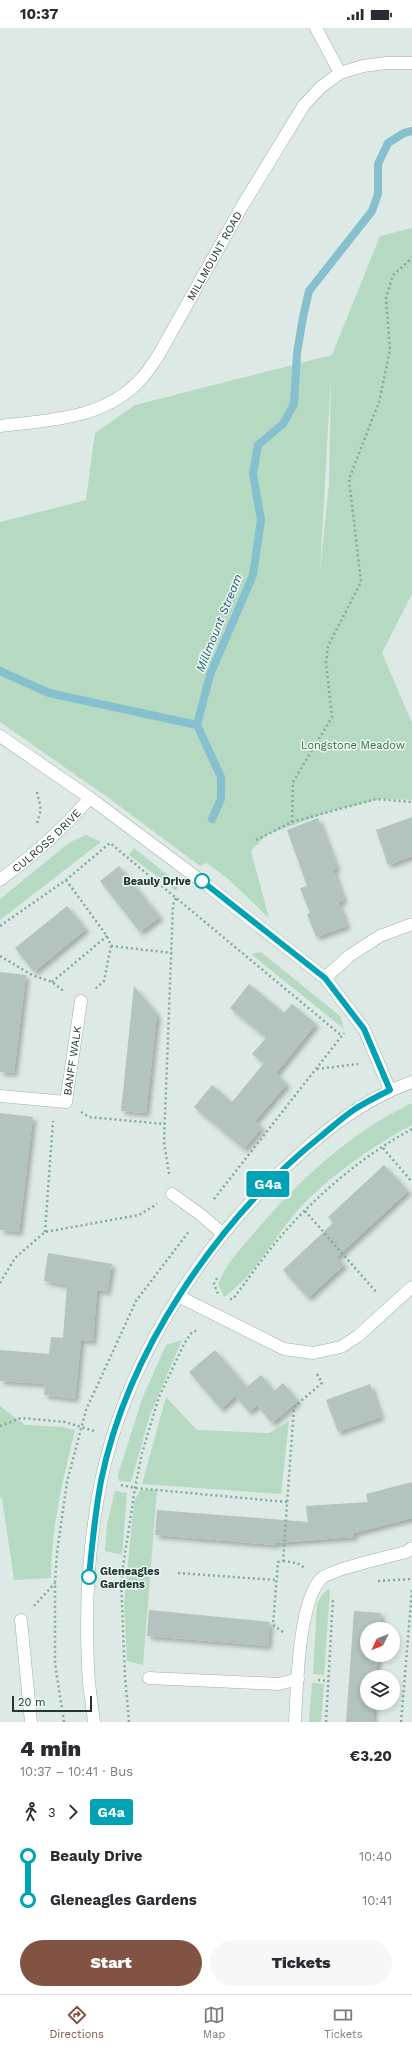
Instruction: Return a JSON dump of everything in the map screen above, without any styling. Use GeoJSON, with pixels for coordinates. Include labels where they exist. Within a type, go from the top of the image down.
{"type":"FeatureCollection","features":[{"type":"Feature","properties":{"kind":"street"},"geometry":{"type":"LineString","coordinates":[[316,28],[340,73]]}},
{"type":"Feature","properties":{"kind":"street","name":"MILLMOUNT ROAD"},"geometry":{"type":"LineString","coordinates":[[0,426],[63,418],[85,413],[111,403],[122,396],[141,378],[158,356],[244,203],[304,105],[321,87],[340,73],[363,66],[412,63]]}},
{"type":"Feature","properties":{"kind":"street"},"geometry":{"type":"LineString","coordinates":[[0,736],[90,798],[208,886],[325,978],[364,1029],[390,1090]]}},
{"type":"Feature","properties":{"kind":"street","name":"CULROSS DRIVE"},"geometry":{"type":"LineString","coordinates":[[0,880],[26,861],[73,817],[90,798]]}},
{"type":"Feature","properties":{"kind":"street"},"geometry":{"type":"LineString","coordinates":[[325,978],[349,956],[380,936],[412,924]]}},
{"type":"Feature","properties":{"kind":"street","name":"BANFF WALK"},"geometry":{"type":"LineString","coordinates":[[0,1096],[66,1102],[81,1001]]}},
{"type":"Feature","properties":{"kind":"street"},"geometry":{"type":"LineString","coordinates":[[94,1722],[88,1666],[87,1593],[101,1480],[114,1436],[138,1374],[155,1336],[178,1296],[223,1234],[260,1192],[303,1151],[355,1109],[390,1090],[412,1082]]}},
{"type":"Feature","properties":{"kind":"street"},"geometry":{"type":"LineString","coordinates":[[172,1194],[201,1215],[223,1234]]}},
{"type":"Feature","properties":{"kind":"street"},"geometry":{"type":"LineString","coordinates":[[178,1296],[284,1349],[313,1353],[341,1347],[358,1336],[412,1287]]}},
{"type":"Feature","properties":{"kind":"street"},"geometry":{"type":"LineString","coordinates":[[294,1722],[300,1644],[311,1597],[321,1578],[335,1572],[406,1552],[412,1548]]}},
{"type":"Feature","properties":{"kind":"street"},"geometry":{"type":"LineString","coordinates":[[21,1620],[32,1722]]}},
{"type":"Feature","properties":{"kind":"street"},"geometry":{"type":"LineString","coordinates":[[149,1678],[279,1684],[298,1679]]}},
{"type":"Feature","properties":{"kind":"path"},"geometry":{"type":"LineString","coordinates":[[292,822],[293,782],[332,717],[326,663],[328,646],[361,582],[349,480],[379,402],[390,350],[386,298],[393,275],[412,258]]}},
{"type":"Feature","properties":{"kind":"path"},"geometry":{"type":"LineString","coordinates":[[256,840],[292,822],[376,799],[412,802]]}},
{"type":"Feature","properties":{"kind":"path"},"geometry":{"type":"LineString","coordinates":[[0,926],[66,880],[110,843],[342,1036]]}},
{"type":"Feature","properties":{"kind":"path"},"geometry":{"type":"LineString","coordinates":[[0,956],[32,975],[52,982],[81,1001],[104,981],[111,946],[107,936],[66,880]]}},
{"type":"Feature","properties":{"kind":"path"},"geometry":{"type":"LineString","coordinates":[[0,1283],[15,1258],[45,1232],[140,1215],[172,1194],[164,1142],[173,906],[176,898]]}},
{"type":"Feature","properties":{"kind":"path"},"geometry":{"type":"LineString","coordinates":[[52,982],[107,936]]}},
{"type":"Feature","properties":{"kind":"path"},"geometry":{"type":"LineString","coordinates":[[111,946],[172,953]]}},
{"type":"Feature","properties":{"kind":"path"},"geometry":{"type":"LineString","coordinates":[[317,1069],[377,1061]]}},
{"type":"Feature","properties":{"kind":"path"},"geometry":{"type":"LineString","coordinates":[[45,1232],[55,1102]]}},
{"type":"Feature","properties":{"kind":"path"},"geometry":{"type":"LineString","coordinates":[[89,1117],[165,1124]]}},
{"type":"Feature","properties":{"kind":"path"},"geometry":{"type":"LineString","coordinates":[[228,1300],[233,1299],[288,1228],[305,1211],[349,1171],[412,1129]]}},
{"type":"Feature","properties":{"kind":"path"},"geometry":{"type":"LineString","coordinates":[[383,1148],[412,1182]]}},
{"type":"Feature","properties":{"kind":"path"},"geometry":{"type":"LineString","coordinates":[[305,1211],[390,1307]]}},
{"type":"Feature","properties":{"kind":"path"},"geometry":{"type":"LineString","coordinates":[[219,1296],[214,1284],[220,1271]]}},
{"type":"Feature","properties":{"kind":"path"},"geometry":{"type":"LineString","coordinates":[[129,1722],[125,1677],[121,1580],[135,1488],[142,1453],[159,1397],[184,1344],[192,1332],[200,1330]]}},
{"type":"Feature","properties":{"kind":"path"},"geometry":{"type":"LineString","coordinates":[[283,1561],[294,1407],[322,1383],[316,1374],[313,1353]]}},
{"type":"Feature","properties":{"kind":"path"},"geometry":{"type":"LineString","coordinates":[[0,1426],[21,1418],[65,1422],[114,1436]]}},
{"type":"Feature","properties":{"kind":"path"},"geometry":{"type":"LineString","coordinates":[[135,1488],[288,1502]]}},
{"type":"Feature","properties":{"kind":"path"},"geometry":{"type":"LineString","coordinates":[[296,1563],[283,1561],[278,1562],[273,1625],[300,1644]]}},
{"type":"Feature","properties":{"kind":"path"},"geometry":{"type":"LineString","coordinates":[[326,1722],[335,1572]]}},
{"type":"Feature","properties":{"kind":"path"},"geometry":{"type":"LineString","coordinates":[[178,1573],[276,1580]]}},
{"type":"Feature","properties":{"kind":"path"},"geometry":{"type":"LineString","coordinates":[[21,1620],[55,1583]]}},
{"type":"Feature","properties":{"kind":"path"},"geometry":{"type":"LineString","coordinates":[[401,1722],[412,1590]]}},
{"type":"Feature","properties":{"kind":"green space","name":"Longstone Meadow"},"geometry":{"type":"Polygon","coordinates":[[[412,228],[412,594],[382,653],[412,723],[412,800],[381,799],[332,811],[266,835],[251,851],[269,918],[227,878],[207,863],[200,866],[110,799],[0,722],[0,522],[86,500],[95,433],[135,405],[332,355],[380,236],[412,228]],[[331,375],[320,572],[329,483],[331,375]]]}},
{"type":"Feature","properties":{"kind":"green space"},"geometry":{"type":"Polygon","coordinates":[[[86,835],[101,842],[0,920],[0,899],[70,842],[86,835]]]}},
{"type":"Feature","properties":{"kind":"green space"},"geometry":{"type":"Polygon","coordinates":[[[134,848],[179,884],[176,891],[129,855],[134,848]]]}},
{"type":"Feature","properties":{"kind":"green space"},"geometry":{"type":"Polygon","coordinates":[[[261,952],[340,1016],[344,1029],[251,954],[261,952]]]}},
{"type":"Feature","properties":{"kind":"green space"},"geometry":{"type":"Polygon","coordinates":[[[412,1103],[412,1125],[366,1152],[322,1186],[297,1211],[245,1279],[224,1297],[218,1284],[224,1271],[240,1249],[284,1199],[323,1162],[344,1145],[388,1115],[412,1103]]]}},
{"type":"Feature","properties":{"kind":"green space"},"geometry":{"type":"Polygon","coordinates":[[[182,1340],[150,1415],[131,1482],[119,1481],[118,1475],[142,1399],[166,1345],[182,1340]]]}},
{"type":"Feature","properties":{"kind":"green space"},"geometry":{"type":"Polygon","coordinates":[[[166,1397],[197,1430],[269,1433],[289,1421],[281,1494],[142,1484],[166,1397]]]}},
{"type":"Feature","properties":{"kind":"green space"},"geometry":{"type":"Polygon","coordinates":[[[0,1406],[25,1425],[62,1427],[75,1430],[55,1522],[51,1578],[14,1580],[2,1498],[0,1498],[0,1406]]]}},
{"type":"Feature","properties":{"kind":"green space"},"geometry":{"type":"Polygon","coordinates":[[[140,1490],[157,1490],[143,1665],[127,1661],[124,1603],[134,1502],[140,1490]]]}},
{"type":"Feature","properties":{"kind":"green space"},"geometry":{"type":"Polygon","coordinates":[[[115,1491],[127,1493],[122,1555],[105,1551],[107,1524],[115,1491]]]}},
{"type":"Feature","properties":{"kind":"green space"},"geometry":{"type":"Polygon","coordinates":[[[330,1589],[324,1675],[313,1674],[317,1604],[322,1595],[330,1589]]]}},
{"type":"Feature","properties":{"kind":"green space"},"geometry":{"type":"Polygon","coordinates":[[[312,1683],[324,1684],[321,1722],[309,1722],[312,1683]]]}},
{"type":"Feature","properties":{"kind":"building"},"geometry":{"type":"Polygon","coordinates":[[[412,817],[412,856],[388,865],[376,830],[412,817]]]}},
{"type":"Feature","properties":{"kind":"building"},"geometry":{"type":"Polygon","coordinates":[[[318,818],[337,868],[333,870],[344,900],[338,902],[347,926],[316,937],[307,914],[310,913],[300,888],[307,886],[287,830],[318,818]]]}},
{"type":"Feature","properties":{"kind":"building"},"geometry":{"type":"Polygon","coordinates":[[[119,866],[160,917],[140,932],[100,881],[119,866]]]}},
{"type":"Feature","properties":{"kind":"building"},"geometry":{"type":"Polygon","coordinates":[[[67,906],[86,929],[34,972],[15,948],[67,906]]]}},
{"type":"Feature","properties":{"kind":"building"},"geometry":{"type":"Polygon","coordinates":[[[0,972],[26,975],[14,1073],[0,1072],[0,972]]]}},
{"type":"Feature","properties":{"kind":"building"},"geometry":{"type":"Polygon","coordinates":[[[249,984],[284,1013],[292,1004],[316,1024],[276,1073],[287,1084],[255,1121],[262,1127],[244,1149],[194,1107],[212,1085],[232,1102],[264,1063],[252,1054],[266,1038],[230,1008],[249,984]]]}},
{"type":"Feature","properties":{"kind":"building"},"geometry":{"type":"Polygon","coordinates":[[[134,986],[157,1014],[146,1113],[121,1111],[134,986]]]}},
{"type":"Feature","properties":{"kind":"building"},"geometry":{"type":"Polygon","coordinates":[[[0,1113],[33,1117],[19,1232],[0,1230],[0,1113]]]}},
{"type":"Feature","properties":{"kind":"building"},"geometry":{"type":"Polygon","coordinates":[[[384,1165],[408,1191],[337,1257],[344,1265],[308,1298],[283,1270],[333,1223],[328,1217],[384,1165]]]}},
{"type":"Feature","properties":{"kind":"building"},"geometry":{"type":"Polygon","coordinates":[[[48,1253],[112,1264],[107,1292],[97,1290],[93,1341],[81,1340],[75,1399],[44,1395],[45,1384],[0,1381],[0,1350],[49,1354],[51,1337],[63,1338],[67,1285],[44,1281],[48,1253]]]}},
{"type":"Feature","properties":{"kind":"building"},"geometry":{"type":"Polygon","coordinates":[[[215,1350],[247,1387],[261,1375],[274,1391],[283,1383],[298,1401],[272,1423],[257,1405],[249,1412],[235,1396],[221,1409],[189,1372],[215,1350]]]}},
{"type":"Feature","properties":{"kind":"building"},"geometry":{"type":"Polygon","coordinates":[[[370,1384],[381,1417],[338,1432],[326,1400],[370,1384]]]}},
{"type":"Feature","properties":{"kind":"building"},"geometry":{"type":"Polygon","coordinates":[[[412,1482],[412,1518],[354,1533],[354,1537],[276,1543],[276,1545],[155,1535],[157,1510],[308,1522],[306,1506],[368,1502],[366,1494],[412,1482]]]}},
{"type":"Feature","properties":{"kind":"building"},"geometry":{"type":"Polygon","coordinates":[[[149,1610],[270,1622],[268,1646],[147,1636],[149,1610]]]}},
{"type":"Feature","properties":{"kind":"building"},"geometry":{"type":"Polygon","coordinates":[[[354,1611],[381,1613],[380,1622],[360,1622],[360,1662],[377,1662],[377,1670],[360,1670],[360,1710],[374,1710],[373,1722],[346,1722],[354,1611]]]}},
{"type":"Feature","properties":{"kind":"waterway","name":"Millmount Stream"},"geometry":{"type":"LineString","coordinates":[[197,725],[210,675],[253,575],[261,520],[253,474],[258,445],[283,424],[294,404],[297,353],[309,291],[372,211],[378,194],[378,164],[388,143],[404,133],[412,131]]}},
{"type":"Feature","properties":{"kind":"waterway"},"geometry":{"type":"LineString","coordinates":[[0,671],[49,693],[197,725]]}},
{"type":"Feature","properties":{"kind":"waterway"},"geometry":{"type":"LineString","coordinates":[[197,725],[221,777],[221,799],[212,819]]}},
{"type":"Feature","properties":{"kind":"bus line","name":"G4a"},"geometry":{"type":"LineString","coordinates":[[89,1577],[101,1480],[115,1430],[155,1336],[178,1296],[223,1234],[260,1192],[303,1151],[355,1109],[390,1090],[364,1029],[348,1006],[325,978],[202,881]]}},
{"type":"Feature","properties":{"kind":"place","name":"Beauly Drive"},"geometry":{"type":"Point","coordinates":[202,881]}},
{"type":"Feature","properties":{"kind":"place","name":"Gleneagles Gardens"},"geometry":{"type":"Point","coordinates":[89,1577]}}]}
